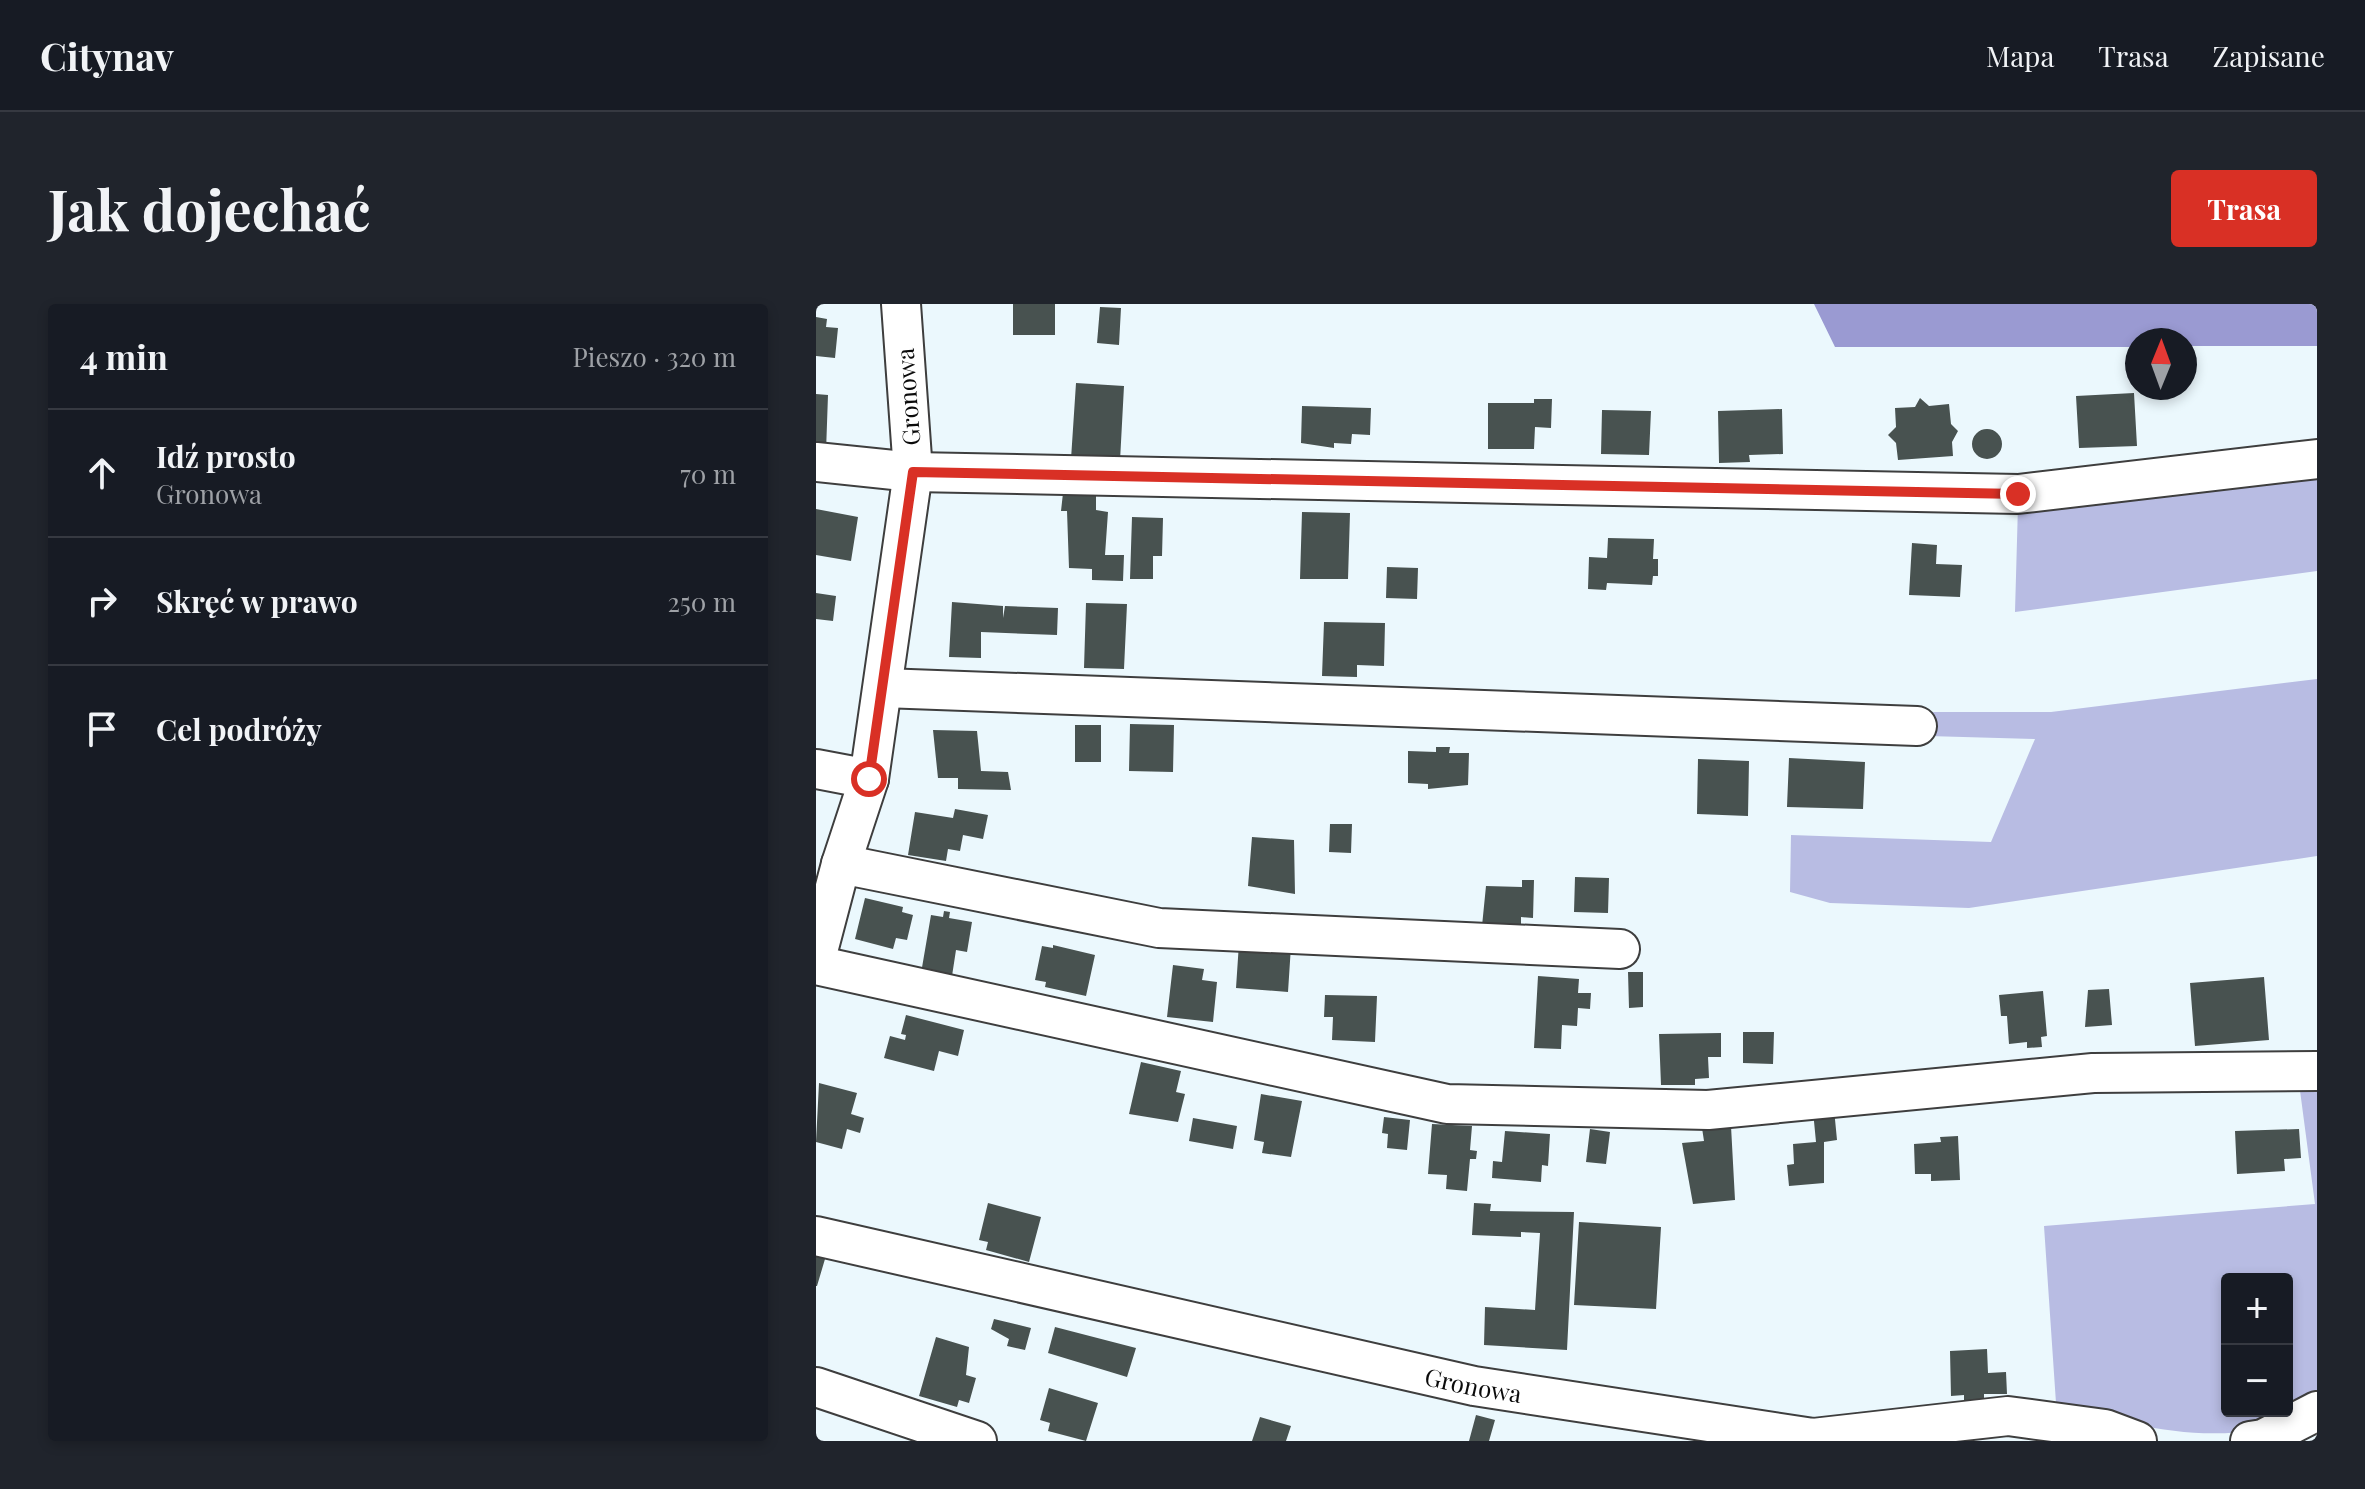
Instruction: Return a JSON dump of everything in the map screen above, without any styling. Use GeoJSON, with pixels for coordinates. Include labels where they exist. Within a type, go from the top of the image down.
{"type":"FeatureCollection","features":[{"type":"Feature","properties":{"kind":"street","name":"Gronowa"},"geometry":{"type":"LineString","coordinates":[[816,962],[841,864],[869,779],[913,472],[901,304]]}},
{"type":"Feature","properties":{"kind":"street"},"geometry":{"type":"LineString","coordinates":[[816,462],[913,472],[2018,494],[2317,459]]}},
{"type":"Feature","properties":{"kind":"street"},"geometry":{"type":"LineString","coordinates":[[883,688],[1917,726]]}},
{"type":"Feature","properties":{"kind":"street"},"geometry":{"type":"LineString","coordinates":[[816,769],[869,779]]}},
{"type":"Feature","properties":{"kind":"street"},"geometry":{"type":"LineString","coordinates":[[841,864],[1159,928],[1620,949]]}},
{"type":"Feature","properties":{"kind":"street"},"geometry":{"type":"LineString","coordinates":[[816,962],[1447,1104],[1708,1110],[2093,1073],[2317,1071]]}},
{"type":"Feature","properties":{"kind":"street","name":"Gronowa"},"geometry":{"type":"LineString","coordinates":[[816,1236],[1505,1391],[1813,1438],[2008,1416],[2105,1429],[2137,1441]]}},
{"type":"Feature","properties":{"kind":"street"},"geometry":{"type":"LineString","coordinates":[[816,1387],[977,1441]]}},
{"type":"Feature","properties":{"kind":"street"},"geometry":{"type":"LineString","coordinates":[[2250,1441],[2263,1439],[2317,1411]]}},
{"type":"Feature","properties":{"kind":"shaded area"},"geometry":{"type":"Polygon","coordinates":[[[1814,304],[2317,304],[2317,346],[2197,346],[2197,328],[2125,328],[2125,347],[1835,347],[1814,304]]]}},
{"type":"Feature","properties":{"kind":"shaded area"},"geometry":{"type":"Polygon","coordinates":[[[2317,467],[2317,571],[2015,612],[2018,505],[2317,467]]]}},
{"type":"Feature","properties":{"kind":"shaded area"},"geometry":{"type":"Polygon","coordinates":[[[2317,679],[2317,856],[1969,908],[1830,903],[1790,892],[1791,835],[1991,842],[2035,739],[1928,736],[1929,712],[2051,712],[2317,679]]]}},
{"type":"Feature","properties":{"kind":"shaded area"},"geometry":{"type":"Polygon","coordinates":[[[2317,1078],[2317,1397],[2293,1412],[2293,1273],[2221,1273],[2221,1417],[2286,1417],[2258,1430],[2181,1432],[2056,1403],[2044,1226],[2315,1204],[2299,1083],[2317,1078]]]}},
{"type":"Feature","properties":{"kind":"building"},"geometry":{"type":"Polygon","coordinates":[[[1013,304],[1055,304],[1055,335],[1013,335],[1013,304]]]}},
{"type":"Feature","properties":{"kind":"building"},"geometry":{"type":"Polygon","coordinates":[[[1100,307],[1121,308],[1119,345],[1097,343],[1100,307]]]}},
{"type":"Feature","properties":{"kind":"building"},"geometry":{"type":"Polygon","coordinates":[[[816,317],[827,319],[826,327],[838,328],[835,358],[816,356],[816,317]]]}},
{"type":"Feature","properties":{"kind":"building"},"geometry":{"type":"Polygon","coordinates":[[[1076,383],[1124,386],[1120,461],[1071,459],[1076,383]]]}},
{"type":"Feature","properties":{"kind":"building"},"geometry":{"type":"Polygon","coordinates":[[[2125,393],[2125,400],[2134,400],[2137,446],[2079,448],[2076,396],[2125,393]]]}},
{"type":"Feature","properties":{"kind":"building"},"geometry":{"type":"Polygon","coordinates":[[[816,394],[828,395],[826,452],[816,452],[816,394]]]}},
{"type":"Feature","properties":{"kind":"building"},"geometry":{"type":"Polygon","coordinates":[[[1920,398],[1929,406],[1949,404],[1951,424],[1958,431],[1952,442],[1953,456],[1898,460],[1896,443],[1888,435],[1896,427],[1895,408],[1915,407],[1920,398]]]}},
{"type":"Feature","properties":{"kind":"building"},"geometry":{"type":"Polygon","coordinates":[[[1534,399],[1552,399],[1551,428],[1535,427],[1534,449],[1488,449],[1488,403],[1534,403],[1534,399]]]}},
{"type":"Feature","properties":{"kind":"building"},"geometry":{"type":"Polygon","coordinates":[[[1302,406],[1371,408],[1370,435],[1352,434],[1351,444],[1334,443],[1334,448],[1301,443],[1302,406]]]}},
{"type":"Feature","properties":{"kind":"building"},"geometry":{"type":"Polygon","coordinates":[[[1782,409],[1783,454],[1749,455],[1750,462],[1719,463],[1718,411],[1782,409]]]}},
{"type":"Feature","properties":{"kind":"building"},"geometry":{"type":"Polygon","coordinates":[[[1602,410],[1651,411],[1649,455],[1601,454],[1602,410]]]}},
{"type":"Feature","properties":{"kind":"building"},"geometry":{"type":"Polygon","coordinates":[[[1987,429],[1993,430],[2001,438],[2001,450],[1993,458],[1987,459],[1981,458],[1973,450],[1972,444],[1973,438],[1981,430],[1987,429]]]}},
{"type":"Feature","properties":{"kind":"building"},"geometry":{"type":"Polygon","coordinates":[[[1063,493],[1096,494],[1096,510],[1108,512],[1105,555],[1124,555],[1123,581],[1092,580],[1092,569],[1069,568],[1067,511],[1061,511],[1063,493]]]}},
{"type":"Feature","properties":{"kind":"building"},"geometry":{"type":"Polygon","coordinates":[[[816,509],[858,517],[851,561],[816,555],[816,509]]]}},
{"type":"Feature","properties":{"kind":"building"},"geometry":{"type":"Polygon","coordinates":[[[1302,512],[1350,513],[1348,579],[1300,579],[1302,512]]]}},
{"type":"Feature","properties":{"kind":"building"},"geometry":{"type":"Polygon","coordinates":[[[1132,517],[1163,518],[1162,556],[1153,556],[1153,579],[1130,579],[1132,517]]]}},
{"type":"Feature","properties":{"kind":"building"},"geometry":{"type":"Polygon","coordinates":[[[1608,538],[1654,539],[1653,559],[1658,559],[1658,576],[1653,576],[1652,585],[1607,583],[1606,590],[1588,589],[1589,557],[1607,558],[1608,538]]]}},
{"type":"Feature","properties":{"kind":"building"},"geometry":{"type":"Polygon","coordinates":[[[1912,543],[1937,545],[1936,564],[1962,565],[1960,597],[1909,595],[1912,543]]]}},
{"type":"Feature","properties":{"kind":"building"},"geometry":{"type":"Polygon","coordinates":[[[1387,567],[1418,568],[1417,599],[1386,598],[1387,567]]]}},
{"type":"Feature","properties":{"kind":"building"},"geometry":{"type":"Polygon","coordinates":[[[816,593],[836,596],[833,621],[816,619],[816,593]]]}},
{"type":"Feature","properties":{"kind":"building"},"geometry":{"type":"Polygon","coordinates":[[[952,602],[1003,606],[1003,618],[1005,606],[1058,608],[1057,635],[981,632],[981,658],[949,657],[952,602]]]}},
{"type":"Feature","properties":{"kind":"building"},"geometry":{"type":"Polygon","coordinates":[[[1086,603],[1127,604],[1124,669],[1084,668],[1086,603]]]}},
{"type":"Feature","properties":{"kind":"building"},"geometry":{"type":"Polygon","coordinates":[[[1324,622],[1385,623],[1384,666],[1357,665],[1357,677],[1322,676],[1324,622]]]}},
{"type":"Feature","properties":{"kind":"building"},"geometry":{"type":"Polygon","coordinates":[[[1130,724],[1174,725],[1173,772],[1129,771],[1130,724]]]}},
{"type":"Feature","properties":{"kind":"building"},"geometry":{"type":"Polygon","coordinates":[[[1075,725],[1101,725],[1101,762],[1075,762],[1075,725]]]}},
{"type":"Feature","properties":{"kind":"building"},"geometry":{"type":"Polygon","coordinates":[[[933,730],[977,731],[981,771],[1008,772],[1011,790],[958,789],[958,778],[938,778],[933,730]]]}},
{"type":"Feature","properties":{"kind":"building"},"geometry":{"type":"Polygon","coordinates":[[[1436,747],[1450,747],[1449,753],[1469,753],[1468,785],[1428,789],[1428,784],[1408,783],[1408,751],[1436,752],[1436,747]]]}},
{"type":"Feature","properties":{"kind":"building"},"geometry":{"type":"Polygon","coordinates":[[[1789,758],[1865,762],[1863,809],[1787,807],[1789,758]]]}},
{"type":"Feature","properties":{"kind":"building"},"geometry":{"type":"Polygon","coordinates":[[[1698,759],[1749,761],[1748,816],[1697,814],[1698,759]]]}},
{"type":"Feature","properties":{"kind":"building"},"geometry":{"type":"Polygon","coordinates":[[[955,809],[988,815],[983,839],[963,835],[960,851],[948,849],[946,861],[908,855],[915,812],[953,818],[955,809]]]}},
{"type":"Feature","properties":{"kind":"building"},"geometry":{"type":"Polygon","coordinates":[[[1330,824],[1352,824],[1351,853],[1329,852],[1330,824]]]}},
{"type":"Feature","properties":{"kind":"building"},"geometry":{"type":"Polygon","coordinates":[[[1252,837],[1294,840],[1295,894],[1248,886],[1252,837]]]}},
{"type":"Feature","properties":{"kind":"building"},"geometry":{"type":"Polygon","coordinates":[[[1575,877],[1609,878],[1608,913],[1574,912],[1575,877]]]}},
{"type":"Feature","properties":{"kind":"building"},"geometry":{"type":"Polygon","coordinates":[[[1522,880],[1534,880],[1533,918],[1521,917],[1521,928],[1482,926],[1486,886],[1522,887],[1522,880]]]}},
{"type":"Feature","properties":{"kind":"building"},"geometry":{"type":"Polygon","coordinates":[[[865,898],[903,907],[902,912],[913,915],[907,940],[896,938],[893,949],[855,939],[865,898]]]}},
{"type":"Feature","properties":{"kind":"building"},"geometry":{"type":"Polygon","coordinates":[[[944,911],[950,912],[949,918],[972,922],[967,952],[956,950],[950,989],[919,985],[931,915],[943,917],[944,911]]]}},
{"type":"Feature","properties":{"kind":"building"},"geometry":{"type":"Polygon","coordinates":[[[1239,943],[1291,946],[1288,992],[1236,988],[1239,943]]]}},
{"type":"Feature","properties":{"kind":"building"},"geometry":{"type":"Polygon","coordinates":[[[1053,945],[1095,955],[1086,996],[1045,987],[1046,982],[1035,980],[1042,946],[1053,948],[1053,945]]]}},
{"type":"Feature","properties":{"kind":"building"},"geometry":{"type":"Polygon","coordinates":[[[1173,965],[1204,969],[1202,980],[1217,982],[1213,1022],[1167,1017],[1173,965]]]}},
{"type":"Feature","properties":{"kind":"building"},"geometry":{"type":"Polygon","coordinates":[[[1628,972],[1643,972],[1643,1007],[1629,1008],[1628,972]]]}},
{"type":"Feature","properties":{"kind":"building"},"geometry":{"type":"Polygon","coordinates":[[[1538,976],[1579,979],[1578,993],[1591,993],[1590,1009],[1578,1008],[1577,1026],[1562,1025],[1561,1049],[1534,1048],[1538,976]]]}},
{"type":"Feature","properties":{"kind":"building"},"geometry":{"type":"Polygon","coordinates":[[[2264,977],[2269,1040],[2195,1046],[2190,983],[2264,977]]]}},
{"type":"Feature","properties":{"kind":"building"},"geometry":{"type":"Polygon","coordinates":[[[2109,989],[2112,1025],[2085,1027],[2088,990],[2109,989]]]}},
{"type":"Feature","properties":{"kind":"building"},"geometry":{"type":"Polygon","coordinates":[[[2043,991],[2047,1036],[2041,1037],[2042,1047],[2027,1048],[2027,1042],[2009,1044],[2007,1016],[2001,1016],[1999,995],[2043,991]]]}},
{"type":"Feature","properties":{"kind":"building"},"geometry":{"type":"Polygon","coordinates":[[[1325,995],[1377,996],[1375,1042],[1332,1040],[1333,1017],[1324,1017],[1325,995]]]}},
{"type":"Feature","properties":{"kind":"building"},"geometry":{"type":"Polygon","coordinates":[[[906,1015],[964,1030],[958,1056],[939,1051],[934,1071],[884,1058],[890,1036],[905,1040],[906,1035],[901,1034],[906,1015]]]}},
{"type":"Feature","properties":{"kind":"building"},"geometry":{"type":"Polygon","coordinates":[[[1743,1032],[1774,1032],[1773,1064],[1743,1063],[1743,1032]]]}},
{"type":"Feature","properties":{"kind":"building"},"geometry":{"type":"Polygon","coordinates":[[[1721,1033],[1721,1057],[1708,1057],[1709,1078],[1695,1079],[1695,1085],[1661,1085],[1659,1034],[1721,1033]]]}},
{"type":"Feature","properties":{"kind":"building"},"geometry":{"type":"Polygon","coordinates":[[[1141,1062],[1181,1071],[1176,1092],[1185,1094],[1178,1122],[1129,1114],[1141,1062]]]}},
{"type":"Feature","properties":{"kind":"building"},"geometry":{"type":"Polygon","coordinates":[[[819,1083],[857,1093],[851,1114],[864,1118],[860,1133],[847,1129],[842,1149],[816,1142],[819,1083]]]}},
{"type":"Feature","properties":{"kind":"building"},"geometry":{"type":"Polygon","coordinates":[[[1261,1094],[1302,1101],[1291,1157],[1262,1153],[1264,1142],[1254,1140],[1261,1094]]]}},
{"type":"Feature","properties":{"kind":"building"},"geometry":{"type":"Polygon","coordinates":[[[1834,1109],[1837,1140],[1824,1142],[1824,1183],[1789,1186],[1787,1165],[1794,1164],[1793,1144],[1816,1142],[1813,1111],[1834,1109]]]}},
{"type":"Feature","properties":{"kind":"building"},"geometry":{"type":"Polygon","coordinates":[[[1384,1117],[1410,1120],[1407,1150],[1387,1148],[1388,1134],[1382,1133],[1384,1117]]]}},
{"type":"Feature","properties":{"kind":"building"},"geometry":{"type":"Polygon","coordinates":[[[1193,1118],[1237,1126],[1233,1149],[1189,1141],[1193,1118]]]}},
{"type":"Feature","properties":{"kind":"building"},"geometry":{"type":"Polygon","coordinates":[[[1432,1124],[1472,1126],[1470,1150],[1477,1151],[1476,1159],[1470,1159],[1467,1191],[1446,1189],[1447,1175],[1428,1174],[1432,1124]]]}},
{"type":"Feature","properties":{"kind":"building"},"geometry":{"type":"Polygon","coordinates":[[[1731,1126],[1735,1200],[1693,1204],[1682,1143],[1704,1141],[1702,1128],[1731,1126]]]}},
{"type":"Feature","properties":{"kind":"building"},"geometry":{"type":"Polygon","coordinates":[[[1590,1129],[1610,1132],[1606,1164],[1586,1162],[1590,1129]]]}},
{"type":"Feature","properties":{"kind":"building"},"geometry":{"type":"Polygon","coordinates":[[[2299,1129],[2301,1158],[2284,1159],[2285,1171],[2237,1174],[2235,1131],[2299,1129]]]}},
{"type":"Feature","properties":{"kind":"building"},"geometry":{"type":"Polygon","coordinates":[[[1505,1131],[1550,1134],[1548,1166],[1542,1165],[1541,1182],[1492,1178],[1493,1161],[1502,1162],[1505,1131]]]}},
{"type":"Feature","properties":{"kind":"building"},"geometry":{"type":"Polygon","coordinates":[[[1958,1136],[1960,1180],[1931,1181],[1931,1174],[1915,1174],[1914,1144],[1941,1142],[1940,1137],[1958,1136]]]}},
{"type":"Feature","properties":{"kind":"building"},"geometry":{"type":"Polygon","coordinates":[[[988,1203],[1041,1217],[1029,1262],[986,1250],[988,1242],[979,1240],[988,1203]]]}},
{"type":"Feature","properties":{"kind":"building"},"geometry":{"type":"Polygon","coordinates":[[[1474,1203],[1491,1204],[1490,1211],[1574,1212],[1567,1350],[1484,1345],[1485,1307],[1535,1310],[1540,1233],[1521,1232],[1521,1237],[1472,1235],[1474,1203]]]}},
{"type":"Feature","properties":{"kind":"building"},"geometry":{"type":"Polygon","coordinates":[[[1579,1222],[1661,1227],[1656,1309],[1574,1305],[1579,1222]]]}},
{"type":"Feature","properties":{"kind":"building"},"geometry":{"type":"Polygon","coordinates":[[[816,1256],[825,1259],[817,1286],[816,1286],[816,1256]]]}},
{"type":"Feature","properties":{"kind":"building"},"geometry":{"type":"Polygon","coordinates":[[[994,1319],[1031,1328],[1025,1350],[1007,1346],[1009,1339],[991,1329],[994,1319]]]}},
{"type":"Feature","properties":{"kind":"building"},"geometry":{"type":"Polygon","coordinates":[[[1055,1327],[1136,1348],[1127,1377],[1048,1353],[1055,1327]]]}},
{"type":"Feature","properties":{"kind":"building"},"geometry":{"type":"Polygon","coordinates":[[[936,1337],[969,1347],[966,1375],[976,1378],[969,1403],[959,1400],[957,1407],[919,1396],[936,1337]]]}},
{"type":"Feature","properties":{"kind":"building"},"geometry":{"type":"Polygon","coordinates":[[[1987,1349],[1988,1373],[2006,1372],[2007,1394],[1984,1394],[1984,1402],[1964,1403],[1964,1395],[1951,1396],[1950,1351],[1987,1349]]]}},
{"type":"Feature","properties":{"kind":"building"},"geometry":{"type":"Polygon","coordinates":[[[1049,1388],[1098,1403],[1086,1441],[1048,1431],[1050,1423],[1040,1420],[1049,1388]]]}},
{"type":"Feature","properties":{"kind":"building"},"geometry":{"type":"Polygon","coordinates":[[[1476,1415],[1495,1420],[1489,1441],[1469,1441],[1476,1415]]]}},
{"type":"Feature","properties":{"kind":"building"},"geometry":{"type":"Polygon","coordinates":[[[1260,1417],[1291,1426],[1286,1441],[1252,1441],[1260,1417]]]}},
{"type":"Feature","properties":{"kind":"route"},"geometry":{"type":"LineString","coordinates":[[869,779],[913,472],[2018,494]]}}]}
